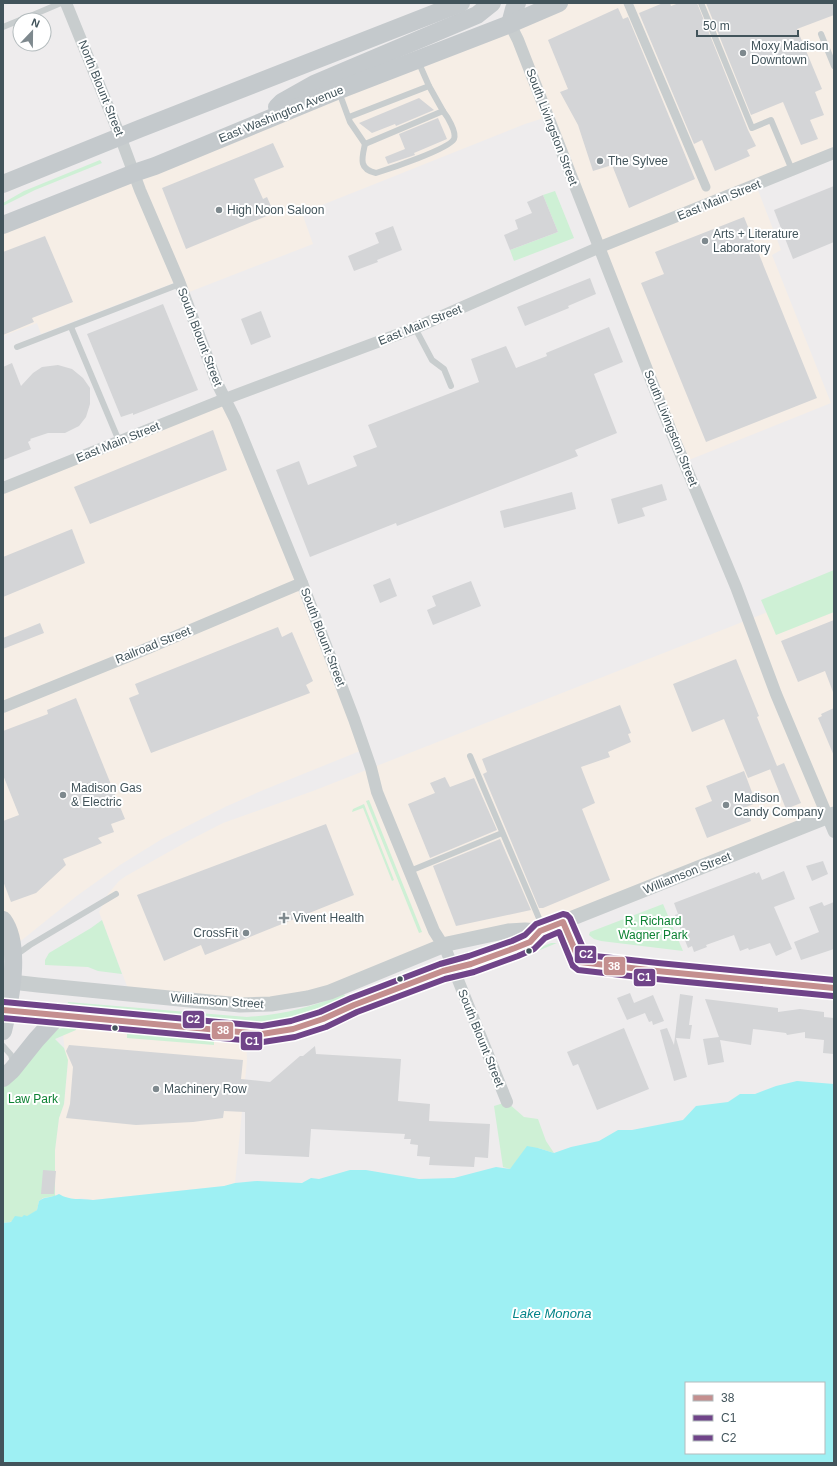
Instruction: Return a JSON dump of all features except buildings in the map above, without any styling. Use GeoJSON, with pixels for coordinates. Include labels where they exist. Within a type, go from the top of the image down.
{"type":"FeatureCollection","features":[{"type":"Feature","properties":{"kind":"main road"},"geometry":{"type":"LineString","coordinates":[[3,184],[120,136],[461,3]]}},
{"type":"Feature","properties":{"kind":"main road"},"geometry":{"type":"LineString","coordinates":[[262,122],[282,102],[314,84],[478,15],[492,3]]}},
{"type":"Feature","properties":{"kind":"main road"},"geometry":{"type":"LineString","coordinates":[[510,24],[517,3]]}},
{"type":"Feature","properties":{"kind":"main road","name":"East Washington Avenue"},"geometry":{"type":"LineString","coordinates":[[3,225],[155,166],[339,90],[510,24],[559,3]]}},
{"type":"Feature","properties":{"kind":"main road"},"geometry":{"type":"LineString","coordinates":[[3,920],[8,930],[14,956],[7,981],[3,1031]]}},
{"type":"Feature","properties":{"kind":"main road"},"geometry":{"type":"LineString","coordinates":[[8,1074],[58,1016]]}},
{"type":"Feature","properties":{"kind":"street","name":"North Blount Street"},"geometry":{"type":"LineString","coordinates":[[66,3],[134,173]]}},
{"type":"Feature","properties":{"kind":"street"},"geometry":{"type":"LineString","coordinates":[[628,3],[706,187]]}},
{"type":"Feature","properties":{"kind":"street","name":"South Livingston Street"},"geometry":{"type":"LineString","coordinates":[[510,24],[518,40],[600,247],[673,436],[736,587],[776,694],[831,816],[834,832]]}},
{"type":"Feature","properties":{"kind":"street","name":"East Main Street"},"geometry":{"type":"LineString","coordinates":[[3,488],[119,441],[415,328],[600,247],[834,153]]}},
{"type":"Feature","properties":{"kind":"street","name":"South Blount Street"},"geometry":{"type":"LineString","coordinates":[[134,173],[180,284],[217,383],[302,583],[372,768],[377,792],[434,931],[443,945],[453,968],[507,1102]]}},
{"type":"Feature","properties":{"kind":"street","name":"Railroad Street"},"geometry":{"type":"LineString","coordinates":[[3,707],[134,654],[302,583]]}},
{"type":"Feature","properties":{"kind":"street","name":"Williamson Street"},"geometry":{"type":"LineString","coordinates":[[5,1010],[262,1034],[293,1029],[323,1019],[354,1005],[453,968],[471,964],[530,942],[542,931],[563,922],[831,816]]}},
{"type":"Feature","properties":{"kind":"street"},"geometry":{"type":"LineString","coordinates":[[563,922],[580,962],[834,988]]}},
{"type":"Feature","properties":{"kind":"street","name":"Williamson Street"},"geometry":{"type":"LineString","coordinates":[[7,981],[240,1005],[271,1004],[308,998],[325,993],[443,945],[508,931],[542,931]]}},
{"type":"Feature","properties":{"kind":"lane"},"geometry":{"type":"LineString","coordinates":[[39,12],[60,3]]}},
{"type":"Feature","properties":{"kind":"lane"},"geometry":{"type":"LineString","coordinates":[[701,3],[752,128],[771,120],[792,170]]}},
{"type":"Feature","properties":{"kind":"lane"},"geometry":{"type":"LineString","coordinates":[[821,34],[834,66]]}},
{"type":"Feature","properties":{"kind":"lane"},"geometry":{"type":"LineString","coordinates":[[339,90],[350,122],[365,144],[362,162],[365,168],[370,172],[376,173],[417,158],[449,144],[454,140],[455,135],[449,118],[443,111],[429,86],[417,59]]}},
{"type":"Feature","properties":{"kind":"lane"},"geometry":{"type":"LineString","coordinates":[[349,117],[429,86]]}},
{"type":"Feature","properties":{"kind":"lane"},"geometry":{"type":"LineString","coordinates":[[365,144],[443,111]]}},
{"type":"Feature","properties":{"kind":"lane"},"geometry":{"type":"LineString","coordinates":[[17,347],[180,284]]}},
{"type":"Feature","properties":{"kind":"lane"},"geometry":{"type":"LineString","coordinates":[[71,327],[119,441]]}},
{"type":"Feature","properties":{"kind":"lane"},"geometry":{"type":"LineString","coordinates":[[415,328],[432,360],[444,369],[451,386]]}},
{"type":"Feature","properties":{"kind":"lane"},"geometry":{"type":"LineString","coordinates":[[470,756],[542,931]]}},
{"type":"Feature","properties":{"kind":"lane"},"geometry":{"type":"LineString","coordinates":[[410,872],[502,834]]}},
{"type":"Feature","properties":{"kind":"lane"},"geometry":{"type":"LineString","coordinates":[[14,956],[116,894]]}},
{"type":"Feature","properties":{"kind":"lane"},"geometry":{"type":"LineString","coordinates":[[3,1046],[13,1060],[8,1074]]}},
{"type":"Feature","properties":{"kind":"shaded area"},"geometry":{"type":"Polygon","coordinates":[[[559,3],[834,3],[834,153],[756,185],[781,250],[772,255],[831,403],[684,462],[547,117],[525,124],[302,213],[313,244],[184,294],[179,281],[41,334],[37,323],[3,336],[3,225],[559,3]]]}},
{"type":"Feature","properties":{"kind":"shaded area"},"geometry":{"type":"Polygon","coordinates":[[[225,399],[365,749],[261,791],[225,807],[162,839],[120,865],[78,895],[12,948],[3,920],[3,488],[225,399]]]}},
{"type":"Feature","properties":{"kind":"shaded area"},"geometry":{"type":"Polygon","coordinates":[[[834,586],[834,832],[828,818],[540,931],[508,931],[284,1003],[130,994],[99,912],[108,894],[119,881],[126,876],[223,823],[313,791],[834,586]]]}},
{"type":"Feature","properties":{"kind":"shaded area"},"geometry":{"type":"Polygon","coordinates":[[[61,1016],[246,1033],[247,1060],[235,1183],[224,1186],[93,1200],[82,1198],[73,1200],[65,1198],[59,1194],[55,1196],[55,1150],[59,1118],[64,1104],[68,1063],[65,1053],[61,1016]]]}},
{"type":"Feature","properties":{"kind":"green space"},"geometry":{"type":"Polygon","coordinates":[[[100,160],[102,163],[35,190],[3,206],[3,203],[24,191],[100,160]]]}},
{"type":"Feature","properties":{"kind":"green space"},"geometry":{"type":"Polygon","coordinates":[[[555,191],[574,238],[514,261],[510,250],[558,232],[543,195],[555,191]]]}},
{"type":"Feature","properties":{"kind":"green space"},"geometry":{"type":"Polygon","coordinates":[[[834,570],[834,612],[776,635],[761,600],[834,570]]]}},
{"type":"Feature","properties":{"kind":"green space"},"geometry":{"type":"Polygon","coordinates":[[[369,800],[422,932],[419,933],[366,801],[369,800]]]}},
{"type":"Feature","properties":{"kind":"green space"},"geometry":{"type":"Polygon","coordinates":[[[364,804],[394,880],[392,881],[363,808],[352,812],[353,809],[364,804]]]}},
{"type":"Feature","properties":{"kind":"green space","name":"R. Richard Wagner Park"},"geometry":{"type":"Polygon","coordinates":[[[663,904],[683,951],[601,941],[594,939],[589,935],[590,932],[663,904]]]}},
{"type":"Feature","properties":{"kind":"green space"},"geometry":{"type":"Polygon","coordinates":[[[102,920],[122,974],[98,971],[88,967],[45,965],[45,960],[49,953],[102,920]]]}},
{"type":"Feature","properties":{"kind":"green space"},"geometry":{"type":"Polygon","coordinates":[[[551,943],[557,943],[479,973],[485,969],[551,943]]]}},
{"type":"Feature","properties":{"kind":"green space"},"geometry":{"type":"Polygon","coordinates":[[[344,994],[345,996],[333,1003],[291,1018],[248,1024],[216,1023],[67,1007],[68,1002],[247,1017],[297,1010],[344,994]]]}},
{"type":"Feature","properties":{"kind":"green space","name":"Law Park"},"geometry":{"type":"Polygon","coordinates":[[[76,1027],[76,1030],[55,1039],[64,1048],[68,1060],[64,1104],[59,1118],[55,1150],[55,1196],[43,1198],[39,1201],[37,1210],[30,1215],[3,1223],[3,1086],[58,1029],[76,1027]]]}},
{"type":"Feature","properties":{"kind":"green space"},"geometry":{"type":"Polygon","coordinates":[[[127,1032],[214,1041],[214,1045],[127,1038],[127,1032]]]}},
{"type":"Feature","properties":{"kind":"green space"},"geometry":{"type":"Polygon","coordinates":[[[507,1102],[524,1117],[538,1119],[546,1141],[554,1153],[538,1148],[510,1169],[503,1167],[494,1106],[507,1102]]]}},
{"type":"Feature","properties":{"kind":"water","name":"Lake Monona"},"geometry":{"type":"Polygon","coordinates":[[[797,1081],[834,1084],[834,1463],[3,1463],[3,1223],[11,1222],[15,1216],[27,1216],[37,1210],[41,1199],[59,1194],[71,1198],[93,1200],[257,1181],[302,1183],[311,1178],[319,1179],[350,1170],[366,1170],[419,1179],[454,1178],[496,1167],[510,1169],[527,1146],[554,1153],[571,1147],[599,1141],[618,1130],[632,1130],[683,1120],[696,1106],[728,1102],[740,1094],[755,1094],[776,1086],[797,1081]]]}},
{"type":"Feature","properties":{"kind":"transit line","name":"C2"},"geometry":{"type":"LineString","coordinates":[[4,1002],[262,1026],[291,1021],[320,1012],[351,998],[440,964],[469,956],[512,941],[525,935],[536,924],[563,914],[570,918],[586,955],[834,980]]}},
{"type":"Feature","properties":{"kind":"transit line","name":"38"},"geometry":{"type":"LineString","coordinates":[[3,1010],[262,1034],[293,1029],[323,1019],[354,1005],[443,971],[471,964],[515,948],[530,942],[540,931],[563,922],[580,962],[834,988]]}},
{"type":"Feature","properties":{"kind":"transit line","name":"C1"},"geometry":{"type":"LineString","coordinates":[[3,1018],[263,1042],[295,1037],[326,1027],[357,1012],[445,979],[474,972],[518,956],[534,949],[545,938],[559,932],[573,966],[578,970],[833,996]]}},
{"type":"Feature","properties":{"kind":"place","name":"Moxy Madison Downtown"},"geometry":{"type":"Point","coordinates":[743,53]}},
{"type":"Feature","properties":{"kind":"place","name":"The Sylvee"},"geometry":{"type":"Point","coordinates":[600,161]}},
{"type":"Feature","properties":{"kind":"place","name":"High Noon Saloon"},"geometry":{"type":"Point","coordinates":[219,210]}},
{"type":"Feature","properties":{"kind":"place","name":"Arts + Literature Laboratory"},"geometry":{"type":"Point","coordinates":[705,241]}},
{"type":"Feature","properties":{"kind":"place","name":"Madison Gas & Electric"},"geometry":{"type":"Point","coordinates":[63,795]}},
{"type":"Feature","properties":{"kind":"place","name":"Madison Candy Company"},"geometry":{"type":"Point","coordinates":[726,805]}},
{"type":"Feature","properties":{"kind":"place","name":"Vivent Health"},"geometry":{"type":"Point","coordinates":[284,918]}},
{"type":"Feature","properties":{"kind":"place","name":"CrossFit"},"geometry":{"type":"Point","coordinates":[246,933]}},
{"type":"Feature","properties":{"kind":"place","name":"Machinery Row"},"geometry":{"type":"Point","coordinates":[156,1089]}}]}
